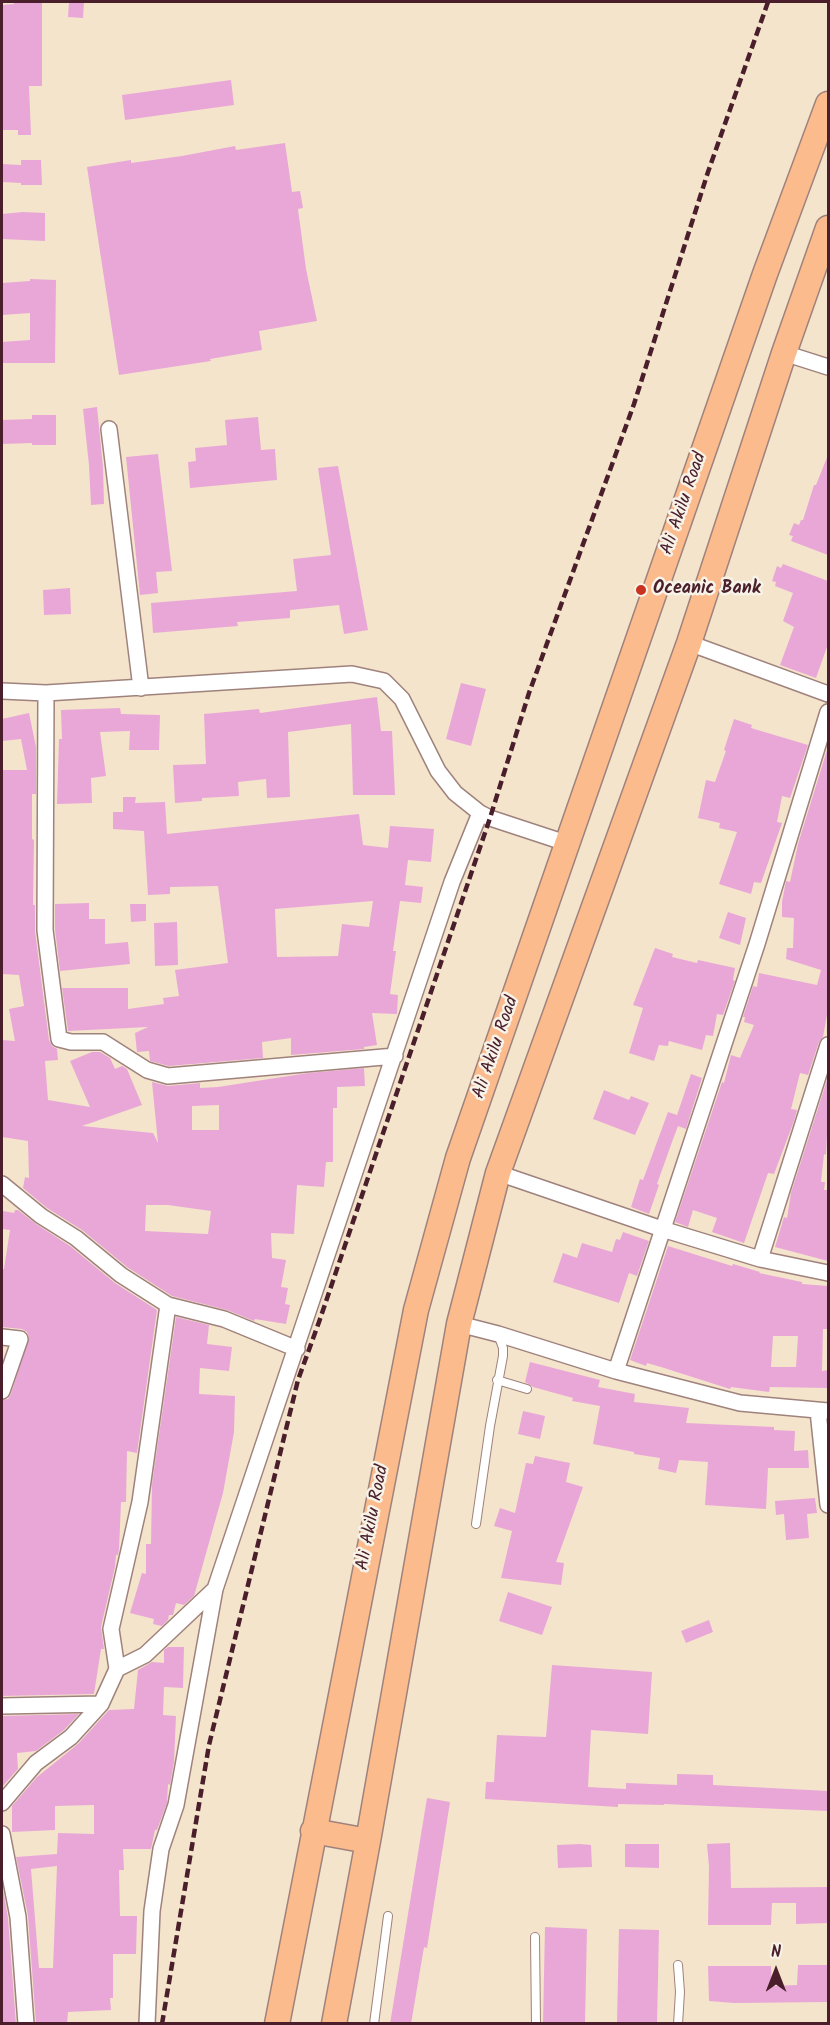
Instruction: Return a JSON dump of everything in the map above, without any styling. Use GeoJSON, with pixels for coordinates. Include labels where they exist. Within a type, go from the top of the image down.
{"type":"FeatureCollection","features":[{"type":"Feature","properties":{"kind":"main road","name":"Ali Akilu Road"},"geometry":{"type":"LineString","coordinates":[[277,2024],[416,1310],[458,1158],[761,286],[828,104]]}},
{"type":"Feature","properties":{"kind":"main road"},"geometry":{"type":"LineString","coordinates":[[334,2024],[459,1324],[498,1173],[689,643],[784,353],[828,228]]}},
{"type":"Feature","properties":{"kind":"main road"},"geometry":{"type":"LineString","coordinates":[[313,1832],[368,1842]]}},
{"type":"Feature","properties":{"kind":"street"},"geometry":{"type":"LineString","coordinates":[[784,353],[828,367]]}},
{"type":"Feature","properties":{"kind":"street"},"geometry":{"type":"LineString","coordinates":[[110,429],[141,688]]}},
{"type":"Feature","properties":{"kind":"street"},"geometry":{"type":"LineString","coordinates":[[689,643],[828,694]]}},
{"type":"Feature","properties":{"kind":"street"},"geometry":{"type":"LineString","coordinates":[[2,691],[46,693],[352,674],[384,681],[402,699],[438,771],[454,793],[480,813],[566,843]]}},
{"type":"Feature","properties":{"kind":"street"},"geometry":{"type":"LineString","coordinates":[[46,693],[45,930],[59,1039],[71,1042],[103,1042],[147,1070],[168,1076],[394,1056]]}},
{"type":"Feature","properties":{"kind":"street"},"geometry":{"type":"LineString","coordinates":[[616,1371],[757,944],[828,712]]}},
{"type":"Feature","properties":{"kind":"street"},"geometry":{"type":"LineString","coordinates":[[147,2024],[152,1911],[161,1849],[176,1805],[215,1589],[452,882],[480,813]]}},
{"type":"Feature","properties":{"kind":"street"},"geometry":{"type":"LineString","coordinates":[[760,1259],[828,1045]]}},
{"type":"Feature","properties":{"kind":"street"},"geometry":{"type":"LineString","coordinates":[[498,1173],[662,1229],[760,1259],[828,1273]]}},
{"type":"Feature","properties":{"kind":"street"},"geometry":{"type":"LineString","coordinates":[[2,1184],[41,1216],[76,1238],[121,1275],[168,1305],[224,1319],[297,1349]]}},
{"type":"Feature","properties":{"kind":"street"},"geometry":{"type":"LineString","coordinates":[[2,1803],[36,1763],[71,1737],[100,1704],[117,1669],[111,1629],[140,1502],[168,1305]]}},
{"type":"Feature","properties":{"kind":"street"},"geometry":{"type":"LineString","coordinates":[[459,1324],[616,1371],[740,1403],[823,1411],[828,1505]]}},
{"type":"Feature","properties":{"kind":"street"},"geometry":{"type":"LineString","coordinates":[[2,1337],[20,1339],[2,1391]]}},
{"type":"Feature","properties":{"kind":"street"},"geometry":{"type":"LineString","coordinates":[[117,1669],[145,1655],[215,1589]]}},
{"type":"Feature","properties":{"kind":"street"},"geometry":{"type":"LineString","coordinates":[[2,1706],[100,1704]]}},
{"type":"Feature","properties":{"kind":"street"},"geometry":{"type":"LineString","coordinates":[[2,1834],[18,1917],[26,2024]]}},
{"type":"Feature","properties":{"kind":"lane"},"geometry":{"type":"LineString","coordinates":[[476,1524],[503,1348],[498,1334]]}},
{"type":"Feature","properties":{"kind":"lane"},"geometry":{"type":"LineString","coordinates":[[497,1380],[527,1389]]}},
{"type":"Feature","properties":{"kind":"lane"},"geometry":{"type":"LineString","coordinates":[[374,2024],[388,1916]]}},
{"type":"Feature","properties":{"kind":"lane"},"geometry":{"type":"LineString","coordinates":[[535,1937],[536,2024]]}},
{"type":"Feature","properties":{"kind":"lane"},"geometry":{"type":"LineString","coordinates":[[678,1965],[680,1992],[678,2024]]}},
{"type":"Feature","properties":{"kind":"building"},"geometry":{"type":"Polygon","coordinates":[[[14,2],[42,2],[42,86],[29,86],[31,135],[18,135],[18,130],[2,130],[2,5],[14,4],[14,2]]]}},
{"type":"Feature","properties":{"kind":"building"},"geometry":{"type":"Polygon","coordinates":[[[69,2],[84,2],[83,18],[68,17],[69,2]]]}},
{"type":"Feature","properties":{"kind":"building"},"geometry":{"type":"Polygon","coordinates":[[[231,80],[234,105],[125,120],[122,95],[231,80]]]}},
{"type":"Feature","properties":{"kind":"building"},"geometry":{"type":"Polygon","coordinates":[[[285,143],[292,192],[300,191],[303,208],[298,209],[306,269],[317,321],[259,331],[262,350],[210,359],[211,361],[119,375],[87,167],[131,160],[131,163],[182,156],[235,146],[236,150],[285,143]]]}},
{"type":"Feature","properties":{"kind":"building"},"geometry":{"type":"Polygon","coordinates":[[[21,160],[41,160],[42,185],[2,182],[2,164],[21,165],[21,160]]]}},
{"type":"Feature","properties":{"kind":"building"},"geometry":{"type":"Polygon","coordinates":[[[45,213],[45,241],[2,239],[2,214],[45,213]]]}},
{"type":"Feature","properties":{"kind":"building"},"geometry":{"type":"Polygon","coordinates":[[[30,279],[56,280],[55,363],[2,363],[2,342],[30,340],[30,313],[2,315],[2,283],[30,281],[30,279]]]}},
{"type":"Feature","properties":{"kind":"building"},"geometry":{"type":"Polygon","coordinates":[[[97,407],[104,504],[91,505],[83,409],[97,407]]]}},
{"type":"Feature","properties":{"kind":"building"},"geometry":{"type":"Polygon","coordinates":[[[32,415],[56,415],[56,445],[2,444],[2,420],[32,419],[32,415]]]}},
{"type":"Feature","properties":{"kind":"building"},"geometry":{"type":"Polygon","coordinates":[[[258,417],[261,450],[275,449],[277,480],[190,488],[188,462],[196,461],[195,448],[227,445],[225,420],[258,417]]]}},
{"type":"Feature","properties":{"kind":"building"},"geometry":{"type":"Polygon","coordinates":[[[158,454],[172,571],[156,572],[158,593],[140,595],[126,457],[158,454]]]}},
{"type":"Feature","properties":{"kind":"building"},"geometry":{"type":"Polygon","coordinates":[[[828,455],[828,555],[791,541],[793,536],[789,535],[794,523],[799,525],[803,520],[814,485],[816,485],[828,455]]]}},
{"type":"Feature","properties":{"kind":"building"},"geometry":{"type":"Polygon","coordinates":[[[338,466],[368,630],[344,634],[339,605],[290,610],[290,618],[237,622],[238,626],[153,633],[151,603],[297,591],[293,559],[331,555],[318,468],[338,466]]]}},
{"type":"Feature","properties":{"kind":"building"},"geometry":{"type":"Polygon","coordinates":[[[783,564],[828,581],[828,644],[816,678],[780,665],[794,627],[783,621],[793,593],[775,586],[776,582],[772,581],[777,566],[781,568],[783,564]]]}},
{"type":"Feature","properties":{"kind":"building"},"geometry":{"type":"Polygon","coordinates":[[[70,588],[71,614],[44,615],[43,590],[70,588]]]}},
{"type":"Feature","properties":{"kind":"building"},"geometry":{"type":"Polygon","coordinates":[[[461,683],[486,689],[471,746],[446,739],[461,683]]]}},
{"type":"Feature","properties":{"kind":"building"},"geometry":{"type":"Polygon","coordinates":[[[377,697],[381,731],[392,731],[395,795],[353,795],[351,724],[288,732],[290,797],[267,798],[266,779],[238,782],[239,796],[202,798],[202,801],[175,803],[173,765],[206,764],[204,714],[259,709],[260,713],[377,697]]]}},
{"type":"Feature","properties":{"kind":"building"},"geometry":{"type":"Polygon","coordinates":[[[120,708],[121,714],[160,715],[159,750],[129,750],[130,731],[100,732],[106,776],[91,778],[92,803],[57,804],[59,739],[62,739],[61,710],[120,708]]]}},
{"type":"Feature","properties":{"kind":"building"},"geometry":{"type":"Polygon","coordinates":[[[29,713],[36,747],[36,794],[32,794],[33,905],[35,905],[35,931],[49,1040],[57,1049],[58,1060],[45,1061],[48,1100],[90,1107],[70,1061],[92,1052],[100,1052],[110,1058],[115,1069],[122,1066],[127,1069],[142,1105],[82,1126],[153,1133],[158,1143],[152,1082],[168,1086],[200,1083],[200,1088],[218,1087],[308,1073],[364,1068],[365,1086],[337,1087],[337,1108],[333,1108],[333,1162],[326,1162],[324,1187],[297,1185],[294,1234],[271,1233],[272,1258],[286,1260],[281,1287],[288,1288],[285,1304],[290,1305],[286,1324],[255,1319],[254,1321],[227,1310],[172,1296],[127,1267],[82,1230],[47,1208],[23,1188],[25,1177],[29,1178],[28,1141],[2,1137],[2,1040],[15,1041],[9,1009],[24,1006],[19,975],[2,974],[2,770],[27,770],[21,739],[2,741],[2,719],[29,713]],[[219,1105],[192,1106],[192,1130],[219,1130],[219,1105]],[[146,1205],[145,1231],[208,1234],[211,1211],[168,1205],[146,1205]]]}},
{"type":"Feature","properties":{"kind":"building"},"geometry":{"type":"Polygon","coordinates":[[[734,719],[752,725],[751,728],[808,745],[790,798],[782,796],[777,822],[782,823],[761,883],[754,882],[751,894],[719,884],[737,832],[719,828],[720,823],[698,818],[706,780],[715,782],[734,719]]]}},
{"type":"Feature","properties":{"kind":"building"},"geometry":{"type":"Polygon","coordinates":[[[827,750],[828,1009],[823,1037],[819,1042],[808,1075],[800,1073],[791,1109],[797,1110],[794,1121],[774,1174],[768,1173],[744,1243],[712,1232],[717,1218],[693,1210],[688,1227],[675,1222],[722,1082],[724,1083],[731,1055],[740,1058],[754,1025],[744,1022],[745,1017],[743,1017],[753,986],[757,987],[759,973],[817,985],[821,970],[786,959],[787,948],[793,948],[794,918],[782,917],[782,902],[786,881],[790,882],[798,844],[827,750]]]}},
{"type":"Feature","properties":{"kind":"building"},"geometry":{"type":"Polygon","coordinates":[[[123,797],[136,797],[135,803],[165,802],[167,834],[359,814],[363,845],[388,848],[390,826],[434,829],[431,862],[408,860],[405,885],[423,887],[421,903],[400,901],[390,994],[398,995],[397,1014],[372,1013],[377,1045],[364,1047],[364,1049],[291,1055],[291,1038],[262,1042],[263,1058],[169,1066],[150,1061],[149,1051],[137,1052],[135,1033],[148,1027],[68,1031],[62,988],[128,988],[128,1009],[164,1004],[163,998],[179,996],[175,970],[228,963],[218,886],[170,887],[170,894],[148,895],[144,831],[113,829],[113,812],[123,812],[123,797]],[[373,901],[275,909],[277,957],[338,956],[342,924],[369,927],[373,901]]]}},
{"type":"Feature","properties":{"kind":"building"},"geometry":{"type":"Polygon","coordinates":[[[89,903],[89,919],[105,919],[105,944],[128,942],[130,964],[60,971],[55,929],[55,904],[89,903]]]}},
{"type":"Feature","properties":{"kind":"building"},"geometry":{"type":"Polygon","coordinates":[[[130,904],[146,904],[146,921],[131,922],[130,904]]]}},
{"type":"Feature","properties":{"kind":"building"},"geometry":{"type":"Polygon","coordinates":[[[728,912],[746,918],[740,945],[719,938],[728,912]]]}},
{"type":"Feature","properties":{"kind":"building"},"geometry":{"type":"Polygon","coordinates":[[[177,922],[178,965],[155,966],[154,923],[177,922]]]}},
{"type":"Feature","properties":{"kind":"building"},"geometry":{"type":"Polygon","coordinates":[[[655,948],[673,954],[672,957],[735,968],[733,980],[735,981],[723,1015],[717,1014],[713,1036],[706,1035],[702,1050],[669,1041],[668,1046],[659,1045],[654,1061],[629,1053],[643,1008],[633,1005],[655,948]]]}},
{"type":"Feature","properties":{"kind":"building"},"geometry":{"type":"Polygon","coordinates":[[[691,1074],[702,1078],[686,1129],[678,1126],[649,1214],[631,1207],[668,1112],[677,1115],[691,1074]]]}},
{"type":"Feature","properties":{"kind":"building"},"geometry":{"type":"Polygon","coordinates":[[[827,1080],[826,1155],[824,1154],[821,1182],[825,1182],[824,1190],[828,1190],[828,1261],[775,1247],[784,1217],[787,1218],[791,1193],[827,1080]]]}},
{"type":"Feature","properties":{"kind":"building"},"geometry":{"type":"Polygon","coordinates":[[[604,1090],[629,1100],[631,1096],[649,1103],[635,1135],[593,1119],[604,1090]]]}},
{"type":"Feature","properties":{"kind":"building"},"geometry":{"type":"Polygon","coordinates":[[[15,1210],[70,1246],[115,1283],[157,1310],[137,1453],[127,1451],[126,1502],[121,1502],[119,1549],[101,1627],[104,1649],[101,1649],[94,1694],[2,1696],[2,1400],[8,1399],[11,1394],[29,1337],[22,1329],[2,1327],[2,1269],[4,1269],[10,1230],[2,1229],[3,1211],[14,1213],[15,1210]]]}},
{"type":"Feature","properties":{"kind":"building"},"geometry":{"type":"Polygon","coordinates":[[[623,1232],[649,1241],[637,1276],[629,1273],[619,1303],[553,1282],[563,1253],[577,1258],[582,1243],[612,1252],[616,1239],[620,1240],[623,1232]]]}},
{"type":"Feature","properties":{"kind":"building"},"geometry":{"type":"Polygon","coordinates":[[[668,1246],[732,1266],[733,1264],[759,1273],[802,1282],[802,1284],[828,1286],[828,1329],[823,1329],[822,1371],[828,1370],[828,1388],[770,1387],[769,1392],[731,1387],[730,1389],[661,1367],[647,1363],[646,1366],[630,1360],[668,1246]],[[773,1336],[771,1367],[796,1367],[798,1336],[773,1336]]]}},
{"type":"Feature","properties":{"kind":"building"},"geometry":{"type":"Polygon","coordinates":[[[176,1317],[209,1325],[207,1344],[232,1347],[229,1371],[200,1368],[199,1394],[235,1396],[234,1432],[223,1493],[194,1596],[184,1605],[176,1603],[173,1615],[169,1615],[168,1620],[162,1626],[153,1624],[154,1619],[130,1613],[142,1573],[146,1574],[146,1544],[151,1544],[152,1484],[176,1317]]]}},
{"type":"Feature","properties":{"kind":"building"},"geometry":{"type":"Polygon","coordinates":[[[530,1362],[600,1380],[598,1387],[635,1394],[634,1402],[689,1408],[686,1423],[774,1427],[774,1430],[795,1431],[794,1451],[808,1450],[809,1468],[768,1468],[766,1509],[705,1505],[708,1462],[679,1460],[676,1473],[658,1469],[660,1458],[593,1444],[600,1406],[572,1401],[573,1398],[533,1387],[525,1382],[530,1362]]]}},
{"type":"Feature","properties":{"kind":"building"},"geometry":{"type":"Polygon","coordinates":[[[523,1411],[545,1416],[540,1439],[518,1434],[523,1411]]]}},
{"type":"Feature","properties":{"kind":"building"},"geometry":{"type":"Polygon","coordinates":[[[535,1456],[570,1463],[566,1482],[583,1487],[556,1562],[564,1563],[561,1585],[501,1578],[512,1531],[494,1526],[500,1508],[515,1513],[526,1463],[533,1464],[535,1456]]]}},
{"type":"Feature","properties":{"kind":"building"},"geometry":{"type":"Polygon","coordinates":[[[815,1498],[817,1513],[807,1514],[809,1538],[786,1540],[784,1514],[776,1515],[775,1501],[815,1498]]]}},
{"type":"Feature","properties":{"kind":"building"},"geometry":{"type":"Polygon","coordinates":[[[508,1592],[552,1607],[542,1635],[499,1621],[508,1592]]]}},
{"type":"Feature","properties":{"kind":"building"},"geometry":{"type":"Polygon","coordinates":[[[709,1620],[713,1632],[686,1643],[681,1631],[709,1620]]]}},
{"type":"Feature","properties":{"kind":"building"},"geometry":{"type":"Polygon","coordinates":[[[168,1647],[184,1647],[183,1688],[164,1687],[163,1715],[176,1716],[174,1762],[170,1785],[168,1784],[167,1803],[157,1830],[155,1830],[151,1849],[123,1849],[124,1870],[119,1870],[120,1916],[137,1916],[136,1954],[113,1954],[111,2010],[68,2012],[67,2024],[36,2024],[28,1916],[16,1857],[57,1854],[58,1833],[94,1834],[94,1805],[55,1806],[55,1830],[12,1832],[12,1806],[37,1777],[78,1744],[109,1710],[134,1709],[138,1670],[152,1662],[164,1663],[164,1650],[168,1647]],[[57,1866],[31,1869],[39,1968],[53,1968],[57,1866]]]}},
{"type":"Feature","properties":{"kind":"building"},"geometry":{"type":"Polygon","coordinates":[[[552,1665],[652,1672],[648,1734],[591,1730],[588,1787],[626,1789],[626,1783],[677,1785],[677,1774],[713,1775],[713,1785],[828,1791],[828,1811],[664,1804],[618,1804],[618,1807],[485,1799],[486,1782],[494,1782],[497,1735],[546,1737],[552,1665]]]}},
{"type":"Feature","properties":{"kind":"building"},"geometry":{"type":"Polygon","coordinates":[[[79,1714],[64,1730],[36,1751],[17,1753],[18,1769],[2,1787],[2,1716],[79,1714]]]}},
{"type":"Feature","properties":{"kind":"building"},"geometry":{"type":"Polygon","coordinates":[[[427,1798],[450,1802],[427,1948],[424,1947],[411,2024],[390,2024],[427,1798]]]}},
{"type":"Feature","properties":{"kind":"building"},"geometry":{"type":"Polygon","coordinates":[[[730,1843],[731,1888],[828,1887],[828,1923],[796,1924],[796,1903],[772,1903],[771,1925],[708,1925],[707,1844],[730,1843]]]}},
{"type":"Feature","properties":{"kind":"building"},"geometry":{"type":"Polygon","coordinates":[[[625,1844],[659,1844],[659,1868],[625,1867],[625,1844]]]}},
{"type":"Feature","properties":{"kind":"building"},"geometry":{"type":"Polygon","coordinates":[[[557,1845],[591,1845],[592,1867],[558,1868],[557,1845]]]}},
{"type":"Feature","properties":{"kind":"building"},"geometry":{"type":"Polygon","coordinates":[[[2,1883],[8,1918],[16,2024],[2,2024],[2,1883]]]}},
{"type":"Feature","properties":{"kind":"building"},"geometry":{"type":"Polygon","coordinates":[[[545,1927],[587,1929],[585,2024],[543,2024],[545,1927]]]}},
{"type":"Feature","properties":{"kind":"building"},"geometry":{"type":"Polygon","coordinates":[[[619,1929],[659,1930],[657,2024],[617,2024],[619,1929]]]}},
{"type":"Feature","properties":{"kind":"building"},"geometry":{"type":"Polygon","coordinates":[[[798,1965],[828,1965],[828,2002],[709,2001],[708,1966],[771,1966],[772,1986],[797,1985],[798,1965]]]}},
{"type":"Feature","properties":{"kind":"railway"},"geometry":{"type":"LineString","coordinates":[[162,2024],[209,1745],[298,1380],[490,818],[529,693],[634,404],[708,172],[768,2]]}},
{"type":"Feature","properties":{"kind":"place","name":"Oceanic Bank"},"geometry":{"type":"Point","coordinates":[641,590]}}]}
